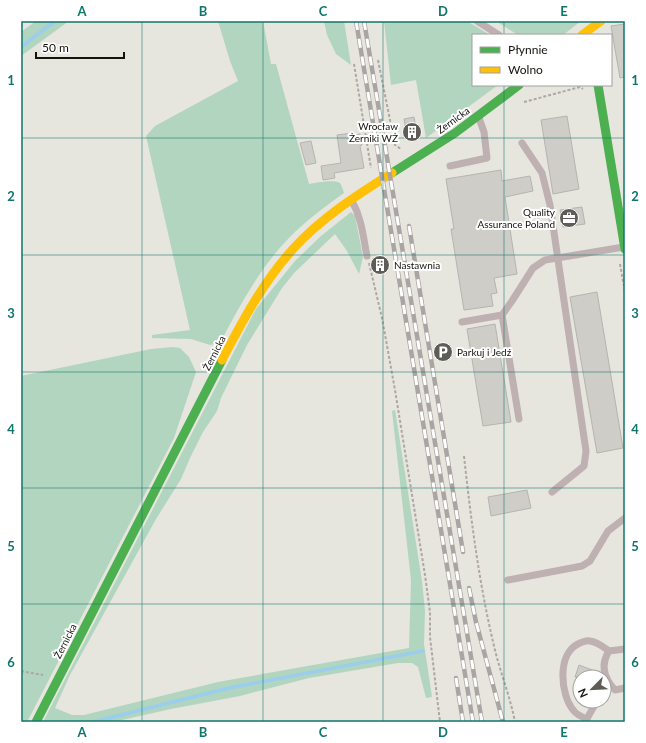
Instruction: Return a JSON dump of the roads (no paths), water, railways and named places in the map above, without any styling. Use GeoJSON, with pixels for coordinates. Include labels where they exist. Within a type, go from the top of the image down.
{"type":"FeatureCollection","features":[{"type":"Feature","properties":{"kind":"street"},"geometry":{"type":"LineString","coordinates":[[583,34],[600,21]]}},
{"type":"Feature","properties":{"kind":"street"},"geometry":{"type":"LineString","coordinates":[[597,34],[600,21]]}},
{"type":"Feature","properties":{"kind":"street","name":"Żernicka"},"geometry":{"type":"LineString","coordinates":[[36,722],[228,348],[261,291],[279,265],[310,232],[351,200],[434,147],[518,86]]}},
{"type":"Feature","properties":{"kind":"street"},"geometry":{"type":"LineString","coordinates":[[598,86],[618,183],[625,248]]}},
{"type":"Feature","properties":{"kind":"street"},"geometry":{"type":"LineString","coordinates":[[587,88],[600,97]]}},
{"type":"Feature","properties":{"kind":"lane"},"geometry":{"type":"LineString","coordinates":[[477,21],[498,34]]}},
{"type":"Feature","properties":{"kind":"lane"},"geometry":{"type":"LineString","coordinates":[[450,166],[487,158],[484,132],[478,116]]}},
{"type":"Feature","properties":{"kind":"lane"},"geometry":{"type":"LineString","coordinates":[[522,143],[542,173],[550,205],[586,451],[584,466],[552,492]]}},
{"type":"Feature","properties":{"kind":"lane"},"geometry":{"type":"LineString","coordinates":[[351,200],[361,220],[367,256]]}},
{"type":"Feature","properties":{"kind":"lane"},"geometry":{"type":"LineString","coordinates":[[462,322],[502,315],[533,268],[545,260],[625,248]]}},
{"type":"Feature","properties":{"kind":"lane"},"geometry":{"type":"LineString","coordinates":[[502,315],[519,419]]}},
{"type":"Feature","properties":{"kind":"lane"},"geometry":{"type":"LineString","coordinates":[[508,580],[582,566],[590,561],[608,531],[625,518]]}},
{"type":"Feature","properties":{"kind":"lane"},"geometry":{"type":"LineString","coordinates":[[593,709],[586,721],[576,714],[569,704],[565,695],[563,680],[565,658],[573,646],[588,641],[598,643],[609,651],[625,649]]}},
{"type":"Feature","properties":{"kind":"lane"},"geometry":{"type":"LineString","coordinates":[[604,669],[604,658],[609,651]]}},
{"type":"Feature","properties":{"kind":"lane"},"geometry":{"type":"LineString","coordinates":[[612,687],[615,690],[625,688]]}},
{"type":"Feature","properties":{"kind":"waterway"},"geometry":{"type":"LineString","coordinates":[[21,47],[55,21]]}},
{"type":"Feature","properties":{"kind":"waterway"},"geometry":{"type":"LineString","coordinates":[[93,722],[229,688],[423,651]]}},
{"type":"Feature","properties":{"kind":"railway"},"geometry":{"type":"LineString","coordinates":[[356,21],[473,722]]}},
{"type":"Feature","properties":{"kind":"railway"},"geometry":{"type":"LineString","coordinates":[[364,21],[482,722]]}},
{"type":"Feature","properties":{"kind":"railway"},"geometry":{"type":"LineString","coordinates":[[409,226],[463,552]]}},
{"type":"Feature","properties":{"kind":"railway"},"geometry":{"type":"LineString","coordinates":[[469,588],[476,622],[503,722]]}},
{"type":"Feature","properties":{"kind":"railway"},"geometry":{"type":"LineString","coordinates":[[456,678],[463,722]]}},
{"type":"Feature","properties":{"kind":"place","name":"Wrocław Żerniki WŻ"},"geometry":{"type":"Point","coordinates":[412,132]}},
{"type":"Feature","properties":{"kind":"place","name":"Quality Assurance Poland"},"geometry":{"type":"Point","coordinates":[569,218]}},
{"type":"Feature","properties":{"kind":"place","name":"Nastawnia"},"geometry":{"type":"Point","coordinates":[380,265]}},
{"type":"Feature","properties":{"kind":"place","name":"Parkuj i Jedź"},"geometry":{"type":"Point","coordinates":[443,352]}}]}
